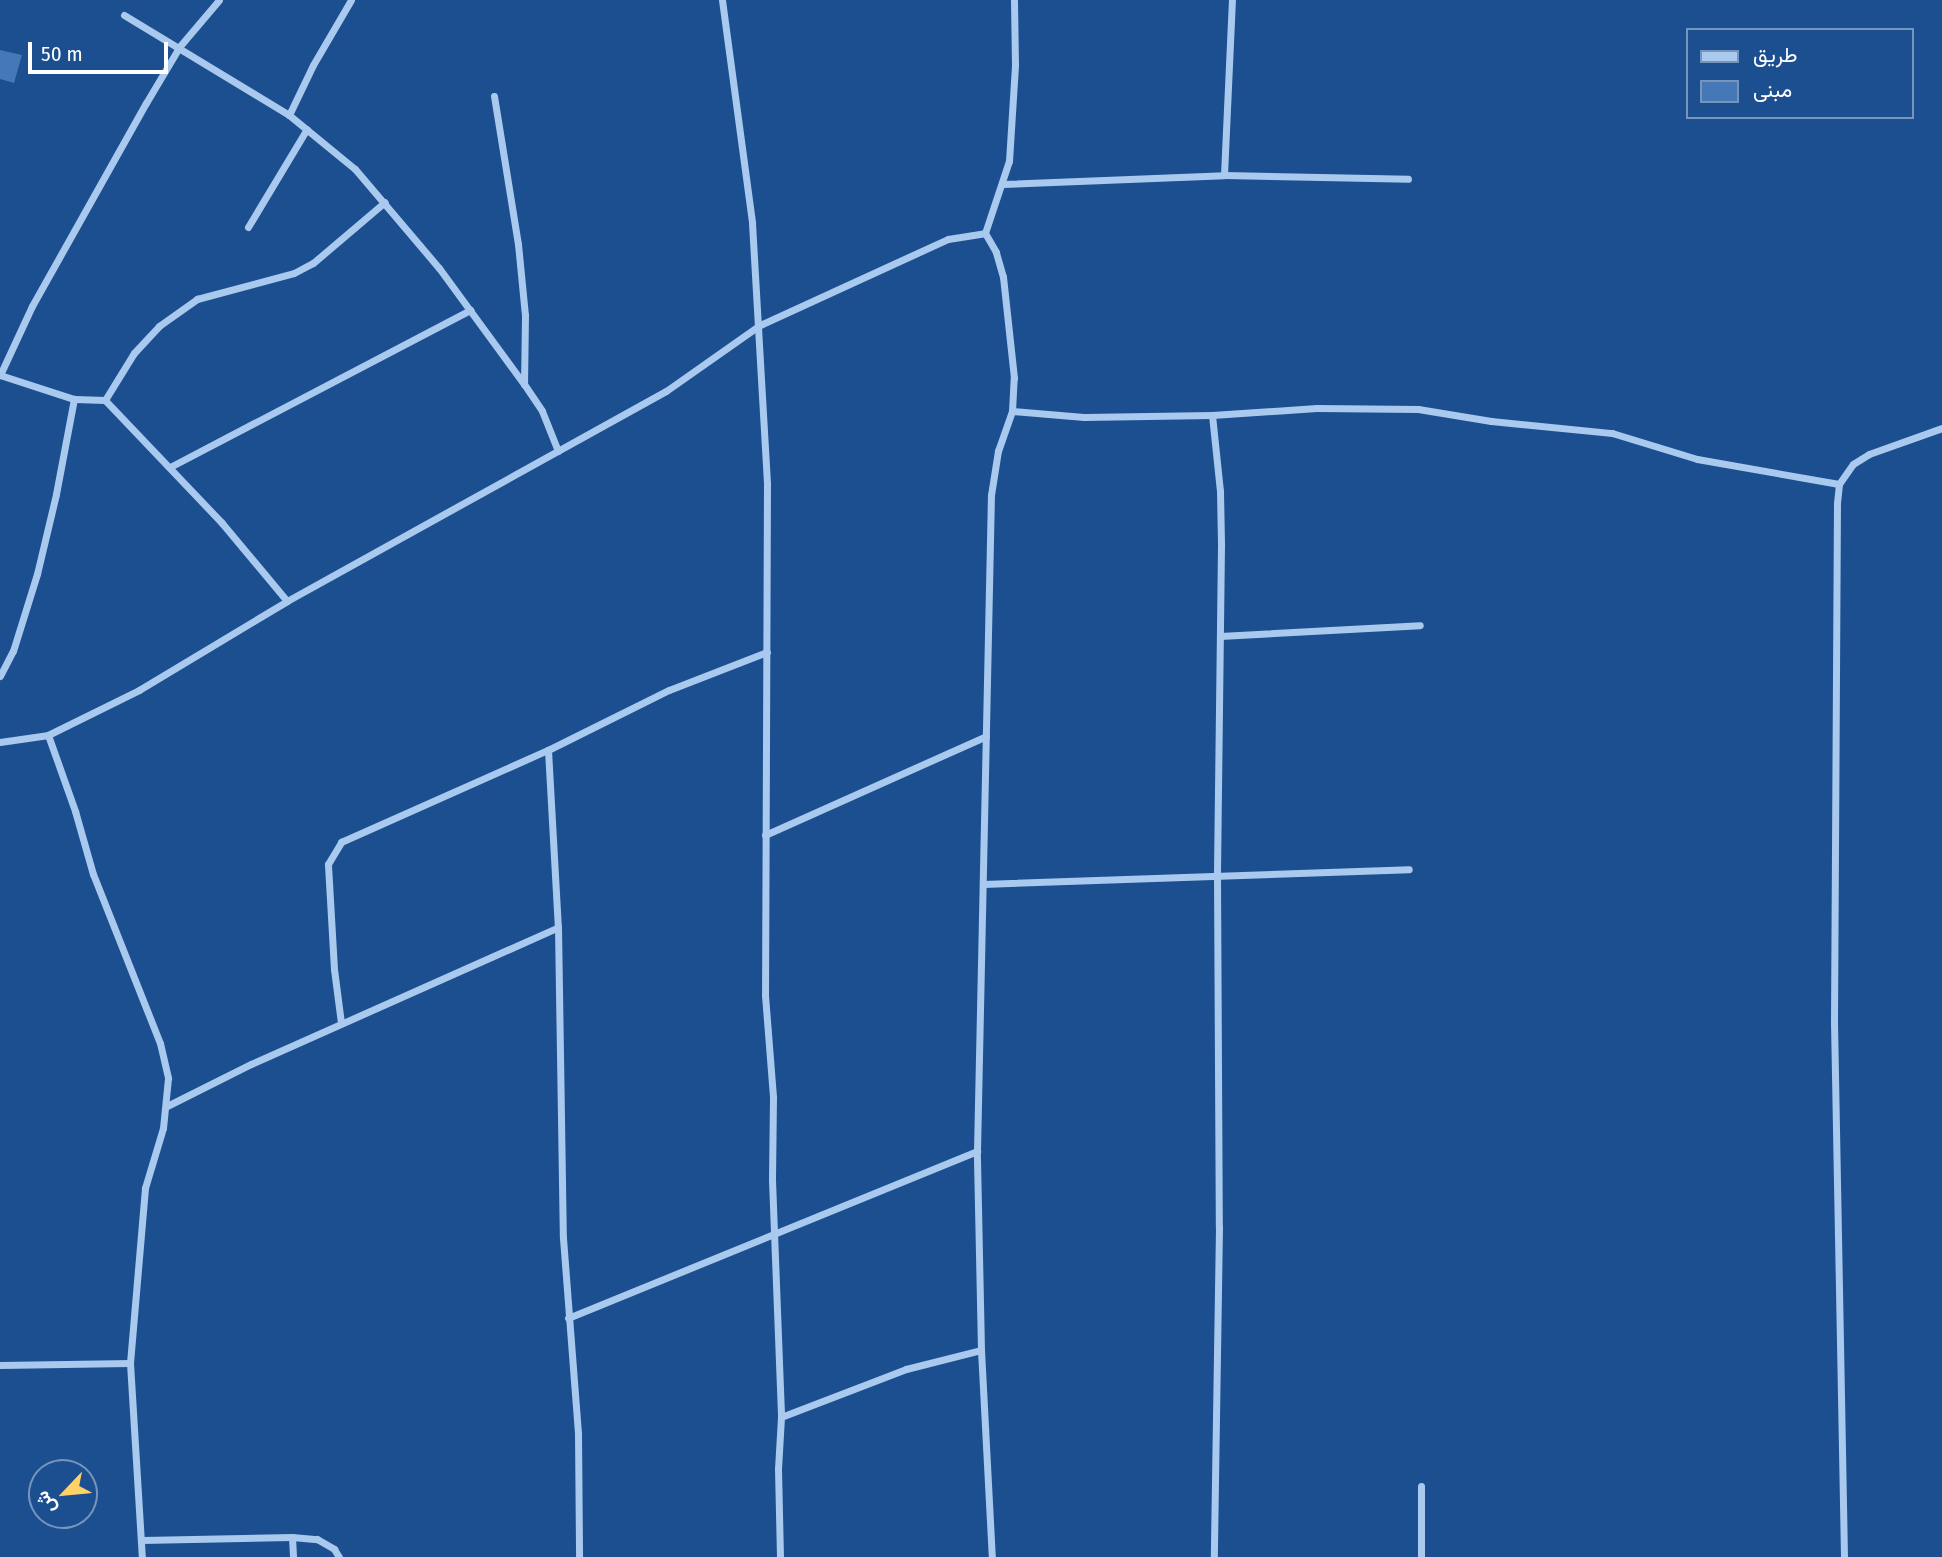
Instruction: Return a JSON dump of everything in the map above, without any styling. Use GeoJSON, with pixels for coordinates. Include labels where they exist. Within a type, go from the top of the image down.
{"type":"FeatureCollection","features":[{"type":"Feature","properties":{"kind":"street"},"geometry":{"type":"LineString","coordinates":[[219,0],[180,46],[32,306],[0,375],[74,399],[105,400],[256,561],[287,601]]}},
{"type":"Feature","properties":{"kind":"street"},"geometry":{"type":"LineString","coordinates":[[289,115],[313,65],[351,0]]}},
{"type":"Feature","properties":{"kind":"street"},"geometry":{"type":"LineString","coordinates":[[722,0],[752,223],[760,325],[767,484],[765,995],[772,1085],[772,1180],[782,1417],[778,1469],[780,1557]]}},
{"type":"Feature","properties":{"kind":"street"},"geometry":{"type":"LineString","coordinates":[[985,233],[1009,161],[1013,105],[1014,0]]}},
{"type":"Feature","properties":{"kind":"street"},"geometry":{"type":"LineString","coordinates":[[1224,175],[1232,0]]}},
{"type":"Feature","properties":{"kind":"street"},"geometry":{"type":"LineString","coordinates":[[124,15],[180,46],[289,115],[355,169],[385,202],[470,310],[524,384],[541,411],[558,451]]}},
{"type":"Feature","properties":{"kind":"street"},"geometry":{"type":"LineString","coordinates":[[494,96],[518,244],[525,315],[524,384]]}},
{"type":"Feature","properties":{"kind":"street"},"geometry":{"type":"LineString","coordinates":[[248,227],[307,129]]}},
{"type":"Feature","properties":{"kind":"street"},"geometry":{"type":"LineString","coordinates":[[1003,184],[1224,175],[1408,179]]}},
{"type":"Feature","properties":{"kind":"street"},"geometry":{"type":"LineString","coordinates":[[105,400],[145,339],[197,299],[294,273],[313,263],[385,202]]}},
{"type":"Feature","properties":{"kind":"street"},"geometry":{"type":"LineString","coordinates":[[0,742],[48,735],[139,690],[287,601],[666,391],[760,325],[948,239],[985,233]]}},
{"type":"Feature","properties":{"kind":"street"},"geometry":{"type":"LineString","coordinates":[[985,233],[996,252],[1003,277],[1014,377],[1012,411],[998,451],[991,495],[977,1151],[981,1350],[992,1557]]}},
{"type":"Feature","properties":{"kind":"street"},"geometry":{"type":"LineString","coordinates":[[170,467],[470,310]]}},
{"type":"Feature","properties":{"kind":"street"},"geometry":{"type":"LineString","coordinates":[[0,676],[13,651],[37,574],[74,399]]}},
{"type":"Feature","properties":{"kind":"street"},"geometry":{"type":"LineString","coordinates":[[1012,411],[1084,416],[1212,415],[1317,408],[1418,409],[1518,425],[1612,433],[1697,458],[1839,484]]}},
{"type":"Feature","properties":{"kind":"street"},"geometry":{"type":"LineString","coordinates":[[1212,415],[1220,491],[1217,877],[1219,1227],[1214,1557]]}},
{"type":"Feature","properties":{"kind":"street"},"geometry":{"type":"LineString","coordinates":[[1844,1557],[1834,1023],[1839,484],[1853,464],[1869,454],[1942,428]]}},
{"type":"Feature","properties":{"kind":"street"},"geometry":{"type":"LineString","coordinates":[[1220,636],[1420,625]]}},
{"type":"Feature","properties":{"kind":"street"},"geometry":{"type":"LineString","coordinates":[[341,1023],[334,969],[327,864],[336,847],[548,750],[669,690],[767,652]]}},
{"type":"Feature","properties":{"kind":"street"},"geometry":{"type":"LineString","coordinates":[[48,735],[75,811],[93,874],[160,1043],[168,1078],[167,1106],[145,1188],[131,1363],[142,1557]]}},
{"type":"Feature","properties":{"kind":"street"},"geometry":{"type":"LineString","coordinates":[[765,835],[986,736]]}},
{"type":"Feature","properties":{"kind":"street"},"geometry":{"type":"LineString","coordinates":[[548,750],[558,927],[560,1122],[568,1318],[578,1434],[579,1557]]}},
{"type":"Feature","properties":{"kind":"street"},"geometry":{"type":"LineString","coordinates":[[983,884],[1409,869]]}},
{"type":"Feature","properties":{"kind":"street"},"geometry":{"type":"LineString","coordinates":[[167,1106],[341,1023],[558,927]]}},
{"type":"Feature","properties":{"kind":"street"},"geometry":{"type":"LineString","coordinates":[[568,1318],[977,1151]]}},
{"type":"Feature","properties":{"kind":"street"},"geometry":{"type":"LineString","coordinates":[[782,1417],[906,1369],[981,1350]]}},
{"type":"Feature","properties":{"kind":"street"},"geometry":{"type":"LineString","coordinates":[[0,1366],[131,1363]]}},
{"type":"Feature","properties":{"kind":"street"},"geometry":{"type":"LineString","coordinates":[[1421,1486],[1421,1557]]}},
{"type":"Feature","properties":{"kind":"street"},"geometry":{"type":"LineString","coordinates":[[142,1540],[292,1537],[317,1539],[334,1549],[339,1557]]}},
{"type":"Feature","properties":{"kind":"street"},"geometry":{"type":"LineString","coordinates":[[292,1537],[293,1557]]}},
{"type":"Feature","properties":{"kind":"building"},"geometry":{"type":"Polygon","coordinates":[[[0,50],[22,55],[14,83],[0,79],[0,50]]]}}]}
